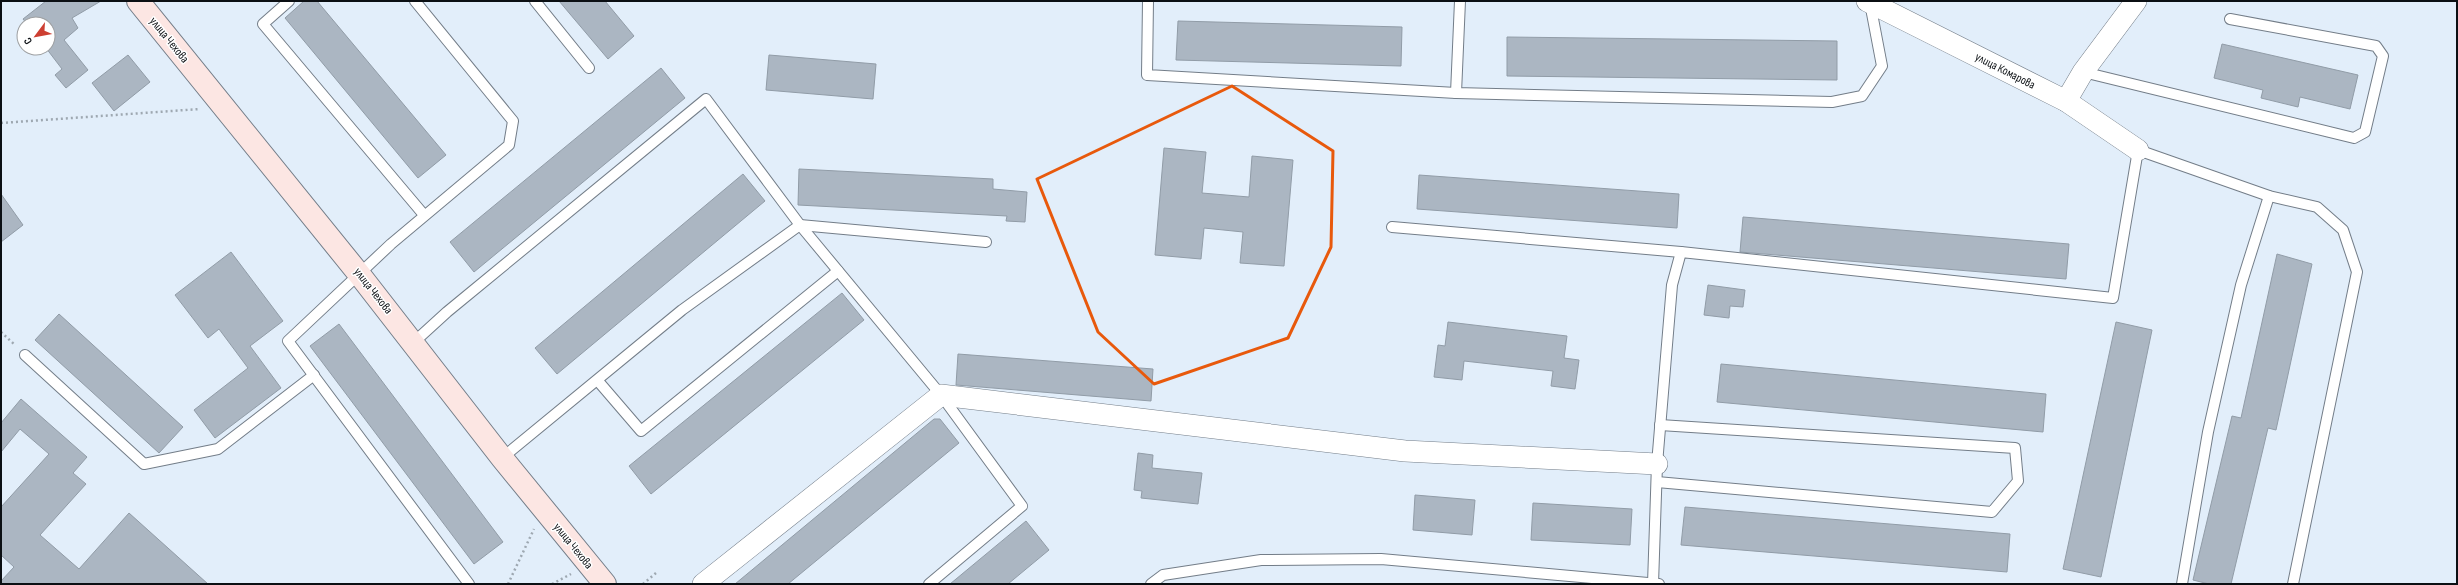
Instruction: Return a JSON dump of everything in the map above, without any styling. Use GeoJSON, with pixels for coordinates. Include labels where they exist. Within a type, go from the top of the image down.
{"type":"FeatureCollection","features":[{"type":"Feature","properties":{"kind":"main road","name":"улица Чехова"},"geometry":{"type":"LineString","coordinates":[[138,1],[359,274],[502,458],[605,584]]}},
{"type":"Feature","properties":{"kind":"street"},"geometry":{"type":"LineString","coordinates":[[2066,101],[2083,72],[2136,1]]}},
{"type":"Feature","properties":{"kind":"street","name":"улица Комарова"},"geometry":{"type":"LineString","coordinates":[[1869,2],[2066,101],[2138,150]]}},
{"type":"Feature","properties":{"kind":"street"},"geometry":{"type":"LineString","coordinates":[[703,584],[941,395],[1406,451],[1657,473]]}},
{"type":"Feature","properties":{"kind":"lane"},"geometry":{"type":"LineString","coordinates":[[289,1],[263,24],[424,215]]}},
{"type":"Feature","properties":{"kind":"lane"},"geometry":{"type":"LineString","coordinates":[[414,1],[513,121],[509,145],[424,215],[288,340],[469,584]]}},
{"type":"Feature","properties":{"kind":"lane"},"geometry":{"type":"LineString","coordinates":[[535,1],[589,68]]}},
{"type":"Feature","properties":{"kind":"lane"},"geometry":{"type":"LineString","coordinates":[[1148,1],[1148,75],[1456,93],[1832,102],[1862,96],[1882,66],[1869,2]]}},
{"type":"Feature","properties":{"kind":"lane"},"geometry":{"type":"LineString","coordinates":[[1456,93],[1460,1]]}},
{"type":"Feature","properties":{"kind":"lane"},"geometry":{"type":"LineString","coordinates":[[2083,72],[2354,138],[2365,132],[2383,56],[2376,46],[2230,18]]}},
{"type":"Feature","properties":{"kind":"lane"},"geometry":{"type":"LineString","coordinates":[[413,343],[453,307],[706,99],[800,225],[941,395],[1022,506],[929,584]]}},
{"type":"Feature","properties":{"kind":"lane"},"geometry":{"type":"LineString","coordinates":[[1392,227],[1681,252],[2113,298],[2138,150],[2269,196],[2317,207],[2343,230],[2357,272],[2293,584]]}},
{"type":"Feature","properties":{"kind":"lane"},"geometry":{"type":"LineString","coordinates":[[2182,584],[2217,393],[2241,284],[2269,196]]}},
{"type":"Feature","properties":{"kind":"lane"},"geometry":{"type":"LineString","coordinates":[[502,458],[598,381],[682,310],[800,225],[986,242]]}},
{"type":"Feature","properties":{"kind":"lane"},"geometry":{"type":"LineString","coordinates":[[1653,584],[1660,425],[1672,284],[1681,252]]}},
{"type":"Feature","properties":{"kind":"lane"},"geometry":{"type":"LineString","coordinates":[[598,381],[641,431],[838,271]]}},
{"type":"Feature","properties":{"kind":"lane"},"geometry":{"type":"LineString","coordinates":[[25,355],[144,464],[218,449],[314,375]]}},
{"type":"Feature","properties":{"kind":"lane"},"geometry":{"type":"LineString","coordinates":[[1657,473],[1992,512],[2018,482],[2016,448],[1660,425]]}},
{"type":"Feature","properties":{"kind":"lane"},"geometry":{"type":"LineString","coordinates":[[1151,584],[1163,575],[1261,560],[1374,559],[1659,584]]}},
{"type":"Feature","properties":{"kind":"path"},"geometry":{"type":"LineString","coordinates":[[1,123],[201,109]]}},
{"type":"Feature","properties":{"kind":"path"},"geometry":{"type":"LineString","coordinates":[[1,332],[25,355]]}},
{"type":"Feature","properties":{"kind":"path"},"geometry":{"type":"LineString","coordinates":[[508,584],[535,527]]}},
{"type":"Feature","properties":{"kind":"path"},"geometry":{"type":"LineString","coordinates":[[552,584],[573,572]]}},
{"type":"Feature","properties":{"kind":"path"},"geometry":{"type":"LineString","coordinates":[[643,584],[656,573]]}},
{"type":"Feature","properties":{"kind":"highlighted area"},"geometry":{"type":"Polygon","coordinates":[[[1232,86],[1333,151],[1331,247],[1288,338],[1154,384],[1098,332],[1037,179],[1147,128],[1232,86]]]}},
{"type":"Feature","properties":{"kind":"building"},"geometry":{"type":"Polygon","coordinates":[[[46,1],[101,1],[72,18],[78,28],[64,40],[88,70],[66,88],[55,75],[62,69],[52,56],[56,56],[56,16],[27,16],[46,1]]]}},
{"type":"Feature","properties":{"kind":"building"},"geometry":{"type":"Polygon","coordinates":[[[304,1],[317,1],[446,155],[418,178],[285,18],[304,1]]]}},
{"type":"Feature","properties":{"kind":"building"},"geometry":{"type":"Polygon","coordinates":[[[559,1],[605,1],[634,36],[608,59],[559,1]]]}},
{"type":"Feature","properties":{"kind":"building"},"geometry":{"type":"Polygon","coordinates":[[[1178,21],[1402,27],[1401,66],[1176,60],[1178,21]]]}},
{"type":"Feature","properties":{"kind":"building"},"geometry":{"type":"Polygon","coordinates":[[[1507,37],[1837,41],[1837,80],[1507,76],[1507,37]]]}},
{"type":"Feature","properties":{"kind":"building"},"geometry":{"type":"Polygon","coordinates":[[[2222,44],[2358,75],[2350,109],[2300,97],[2298,107],[2261,98],[2263,90],[2214,78],[2222,44]]]}},
{"type":"Feature","properties":{"kind":"building"},"geometry":{"type":"Polygon","coordinates":[[[128,55],[150,82],[114,111],[92,83],[128,55]]]}},
{"type":"Feature","properties":{"kind":"building"},"geometry":{"type":"Polygon","coordinates":[[[769,55],[876,64],[873,99],[766,90],[769,55]]]}},
{"type":"Feature","properties":{"kind":"building"},"geometry":{"type":"Polygon","coordinates":[[[661,68],[685,98],[474,272],[450,242],[661,68]]]}},
{"type":"Feature","properties":{"kind":"building"},"geometry":{"type":"Polygon","coordinates":[[[1164,148],[1206,152],[1202,193],[1249,197],[1252,156],[1293,160],[1284,266],[1240,263],[1243,232],[1204,228],[1201,259],[1155,255],[1164,148]]]}},
{"type":"Feature","properties":{"kind":"building"},"geometry":{"type":"Polygon","coordinates":[[[799,169],[993,179],[993,189],[1027,192],[1025,222],[1006,221],[1007,216],[798,205],[799,169]]]}},
{"type":"Feature","properties":{"kind":"building"},"geometry":{"type":"Polygon","coordinates":[[[743,174],[765,201],[557,374],[535,348],[743,174]]]}},
{"type":"Feature","properties":{"kind":"building"},"geometry":{"type":"Polygon","coordinates":[[[1419,175],[1679,194],[1677,228],[1417,209],[1419,175]]]}},
{"type":"Feature","properties":{"kind":"building"},"geometry":{"type":"Polygon","coordinates":[[[1,194],[23,225],[1,242],[1,194]]]}},
{"type":"Feature","properties":{"kind":"building"},"geometry":{"type":"Polygon","coordinates":[[[1743,217],[2069,244],[2066,279],[1740,252],[1743,217]]]}},
{"type":"Feature","properties":{"kind":"building"},"geometry":{"type":"Polygon","coordinates":[[[231,252],[283,321],[250,346],[281,388],[215,438],[194,410],[248,368],[219,329],[208,338],[175,295],[231,252]]]}},
{"type":"Feature","properties":{"kind":"building"},"geometry":{"type":"Polygon","coordinates":[[[2277,254],[2312,264],[2276,430],[2268,428],[2231,584],[2209,584],[2193,580],[2232,416],[2241,418],[2277,254]]]}},
{"type":"Feature","properties":{"kind":"building"},"geometry":{"type":"Polygon","coordinates":[[[1708,285],[1745,290],[1743,307],[1730,306],[1729,318],[1704,315],[1708,285]]]}},
{"type":"Feature","properties":{"kind":"building"},"geometry":{"type":"Polygon","coordinates":[[[842,293],[864,320],[651,494],[629,466],[842,293]]]}},
{"type":"Feature","properties":{"kind":"building"},"geometry":{"type":"Polygon","coordinates":[[[59,314],[183,427],[159,453],[35,340],[59,314]]]}},
{"type":"Feature","properties":{"kind":"building"},"geometry":{"type":"Polygon","coordinates":[[[1448,322],[1567,336],[1564,358],[1579,360],[1575,389],[1551,386],[1553,371],[1464,361],[1462,380],[1434,377],[1438,345],[1445,346],[1448,322]]]}},
{"type":"Feature","properties":{"kind":"building"},"geometry":{"type":"Polygon","coordinates":[[[2116,322],[2152,330],[2101,577],[2063,569],[2116,322]]]}},
{"type":"Feature","properties":{"kind":"building"},"geometry":{"type":"Polygon","coordinates":[[[339,324],[503,542],[474,564],[310,346],[339,324]]]}},
{"type":"Feature","properties":{"kind":"building"},"geometry":{"type":"Polygon","coordinates":[[[958,354],[1153,369],[1151,401],[956,385],[958,354]]]}},
{"type":"Feature","properties":{"kind":"building"},"geometry":{"type":"Polygon","coordinates":[[[1721,364],[2046,394],[2043,432],[1717,402],[1721,364]]]}},
{"type":"Feature","properties":{"kind":"building"},"geometry":{"type":"Polygon","coordinates":[[[21,399],[87,457],[73,473],[86,484],[40,535],[79,569],[129,513],[208,584],[1,584],[1,581],[14,567],[1,555],[1,507],[49,454],[20,429],[1,452],[1,423],[21,399]]]}},
{"type":"Feature","properties":{"kind":"building"},"geometry":{"type":"Polygon","coordinates":[[[934,419],[940,419],[959,443],[788,584],[735,584],[934,419]]]}},
{"type":"Feature","properties":{"kind":"building"},"geometry":{"type":"Polygon","coordinates":[[[1138,453],[1153,455],[1152,468],[1202,473],[1198,504],[1141,498],[1142,491],[1134,490],[1138,453]]]}},
{"type":"Feature","properties":{"kind":"building"},"geometry":{"type":"Polygon","coordinates":[[[1415,495],[1475,500],[1472,535],[1413,530],[1415,495]]]}},
{"type":"Feature","properties":{"kind":"building"},"geometry":{"type":"Polygon","coordinates":[[[1533,503],[1632,509],[1630,545],[1531,540],[1533,503]]]}},
{"type":"Feature","properties":{"kind":"building"},"geometry":{"type":"Polygon","coordinates":[[[1685,507],[2010,534],[2007,572],[1681,545],[1685,507]]]}},
{"type":"Feature","properties":{"kind":"building"},"geometry":{"type":"Polygon","coordinates":[[[1026,521],[1049,550],[1008,584],[950,584],[1026,521]]]}}]}
